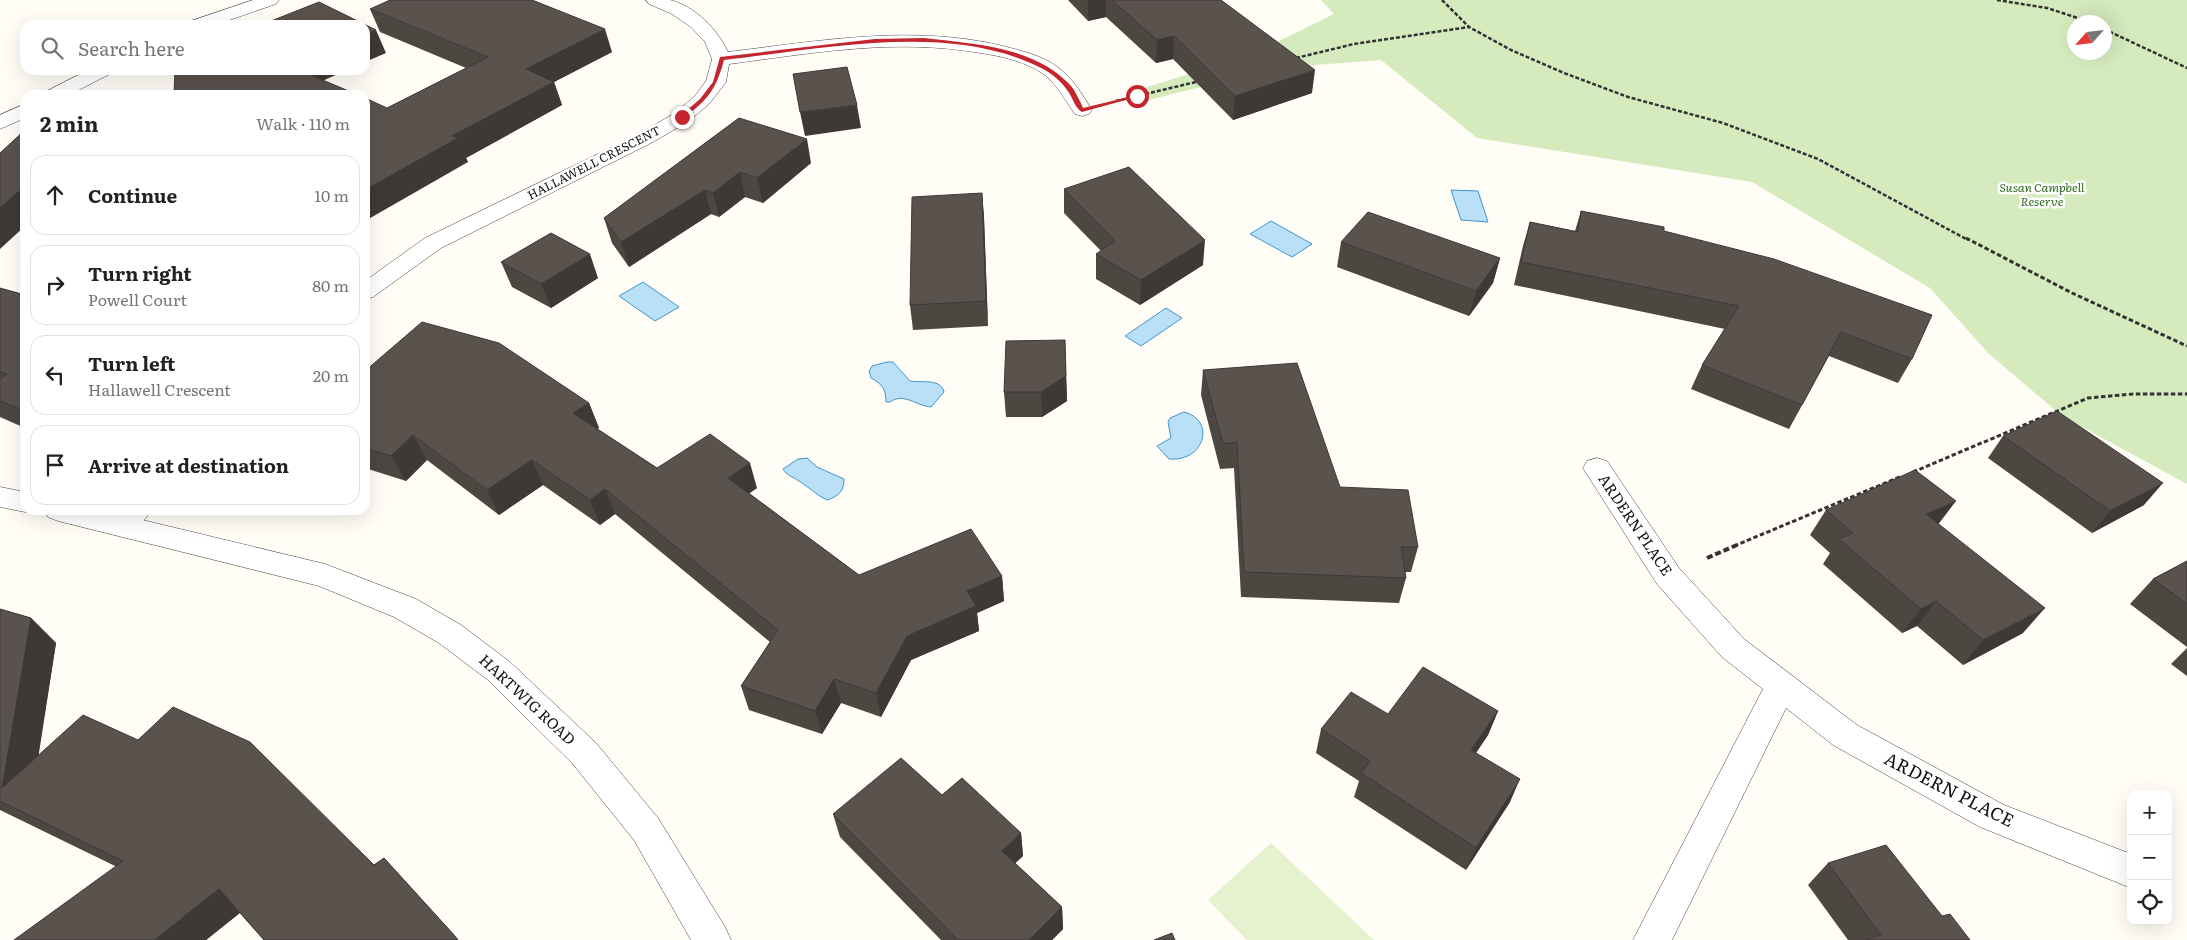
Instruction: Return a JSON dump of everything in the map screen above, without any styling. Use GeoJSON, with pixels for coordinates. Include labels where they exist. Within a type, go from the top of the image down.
{"type":"FeatureCollection","features":[{"type":"Feature","properties":{"kind":"street"},"geometry":{"type":"LineString","coordinates":[[212,20],[270,0]]}},
{"type":"Feature","properties":{"kind":"street"},"geometry":{"type":"LineString","coordinates":[[655,0],[678,10],[697,24],[713,40],[722,58],[875,41],[924,39],[976,46],[1016,54],[1046,68],[1070,89],[1082,110]]}},
{"type":"Feature","properties":{"kind":"street","name":"HALLAWELL CRESCENT"},"geometry":{"type":"LineString","coordinates":[[370,288],[433,243],[646,138],[682,117],[702,100],[716,82],[722,58]]}},
{"type":"Feature","properties":{"kind":"street"},"geometry":{"type":"LineString","coordinates":[[64,90],[93,75]]}},
{"type":"Feature","properties":{"kind":"street"},"geometry":{"type":"LineString","coordinates":[[0,123],[20,113]]}},
{"type":"Feature","properties":{"kind":"street","name":"ARDERN PLACE"},"geometry":{"type":"LineString","coordinates":[[1597,468],[1668,576],[1733,648],[1781,685],[1846,734],[1906,770],[1992,816],[2127,869]]}},
{"type":"Feature","properties":{"kind":"street"},"geometry":{"type":"LineString","coordinates":[[0,497],[20,501]]}},
{"type":"Feature","properties":{"kind":"street","name":"HARTWIG ROAD"},"geometry":{"type":"LineString","coordinates":[[109,515],[129,517],[325,576],[405,608],[450,634],[499,671],[584,753],[646,829],[712,940]]}},
{"type":"Feature","properties":{"kind":"street"},"geometry":{"type":"LineString","coordinates":[[1652,940],[1781,685]]}},
{"type":"Feature","properties":{"kind":"path"},"geometry":{"type":"LineString","coordinates":[[1442,0],[1469,27],[1510,50],[1628,97],[1723,123],[1818,159],[1936,223],[2072,293],[2187,346]]}},
{"type":"Feature","properties":{"kind":"path"},"geometry":{"type":"LineString","coordinates":[[1997,0],[2047,8],[2068,15]]}},
{"type":"Feature","properties":{"kind":"path"},"geometry":{"type":"LineString","coordinates":[[1292,60],[1354,44],[1469,27]]}},
{"type":"Feature","properties":{"kind":"path"},"geometry":{"type":"LineString","coordinates":[[2112,33],[2187,68]]}},
{"type":"Feature","properties":{"kind":"path"},"geometry":{"type":"LineString","coordinates":[[1082,110],[1201,81]]}},
{"type":"Feature","properties":{"kind":"path"},"geometry":{"type":"LineString","coordinates":[[1912,472],[2088,398],[2133,394],[2187,394]]}},
{"type":"Feature","properties":{"kind":"path"},"geometry":{"type":"LineString","coordinates":[[1668,576],[1903,476]]}},
{"type":"Feature","properties":{"kind":"green space","name":"Susan Campbell Reserve"},"geometry":{"type":"Polygon","coordinates":[[[1321,0],[2187,0],[2187,484],[2062,416],[1988,353],[1930,288],[1752,182],[1477,138],[1381,60],[1276,68],[1149,100],[1138,90],[1255,53],[1334,14],[1321,0]]]}},
{"type":"Feature","properties":{"kind":"green space"},"geometry":{"type":"Polygon","coordinates":[[[1271,843],[1374,940],[1247,940],[1208,900],[1271,843]]]}},
{"type":"Feature","properties":{"kind":"water"},"geometry":{"type":"Polygon","coordinates":[[[1451,190],[1478,191],[1488,222],[1461,220],[1451,190]]]}},
{"type":"Feature","properties":{"kind":"water"},"geometry":{"type":"Polygon","coordinates":[[[1271,221],[1312,244],[1292,257],[1250,234],[1271,221]]]}},
{"type":"Feature","properties":{"kind":"water"},"geometry":{"type":"Polygon","coordinates":[[[643,282],[679,307],[655,321],[619,296],[643,282]]]}},
{"type":"Feature","properties":{"kind":"water"},"geometry":{"type":"Polygon","coordinates":[[[1166,308],[1182,318],[1141,346],[1125,336],[1166,308]]]}},
{"type":"Feature","properties":{"kind":"water"},"geometry":{"type":"Polygon","coordinates":[[[893,362],[910,381],[935,383],[944,392],[931,407],[900,398],[886,402],[883,387],[871,378],[869,371],[872,366],[893,362]]]}},
{"type":"Feature","properties":{"kind":"water"},"geometry":{"type":"Polygon","coordinates":[[[1184,412],[1194,416],[1200,423],[1203,431],[1202,440],[1198,448],[1191,454],[1181,458],[1169,459],[1157,446],[1171,438],[1168,422],[1170,418],[1184,412]]]}},
{"type":"Feature","properties":{"kind":"water"},"geometry":{"type":"Polygon","coordinates":[[[807,458],[817,467],[844,479],[842,490],[838,495],[827,500],[788,475],[783,469],[798,459],[807,458]]]}},
{"type":"Feature","properties":{"kind":"building"},"geometry":{"type":"Polygon","coordinates":[[[390,0],[532,0],[605,29],[526,69],[554,82],[452,136],[458,138],[370,187],[370,100],[387,108],[488,57],[370,9],[390,0]]]}},
{"type":"Feature","properties":{"kind":"building"},"geometry":{"type":"Polygon","coordinates":[[[1112,0],[1221,0],[1315,70],[1235,96],[1174,36],[1157,40],[1112,0]]]}},
{"type":"Feature","properties":{"kind":"building"},"geometry":{"type":"Polygon","coordinates":[[[319,2],[356,20],[274,20],[319,2]]]}},
{"type":"Feature","properties":{"kind":"building"},"geometry":{"type":"Polygon","coordinates":[[[370,27],[376,30],[370,33],[370,27]]]}},
{"type":"Feature","properties":{"kind":"building"},"geometry":{"type":"Polygon","coordinates":[[[847,67],[857,105],[800,112],[793,74],[847,67]]]}},
{"type":"Feature","properties":{"kind":"building"},"geometry":{"type":"Polygon","coordinates":[[[175,75],[311,75],[346,90],[174,90],[175,75]]]}},
{"type":"Feature","properties":{"kind":"building"},"geometry":{"type":"Polygon","coordinates":[[[739,118],[807,139],[757,178],[740,172],[713,193],[705,190],[621,242],[604,218],[739,118]]]}},
{"type":"Feature","properties":{"kind":"building"},"geometry":{"type":"Polygon","coordinates":[[[20,135],[20,190],[0,208],[0,153],[20,135]]]}},
{"type":"Feature","properties":{"kind":"building"},"geometry":{"type":"Polygon","coordinates":[[[1129,167],[1205,240],[1141,280],[1096,254],[1115,241],[1064,189],[1129,167]]]}},
{"type":"Feature","properties":{"kind":"building"},"geometry":{"type":"Polygon","coordinates":[[[982,193],[986,301],[910,305],[912,197],[982,193]]]}},
{"type":"Feature","properties":{"kind":"building"},"geometry":{"type":"Polygon","coordinates":[[[1581,211],[1664,227],[1664,231],[1774,259],[1932,315],[1912,359],[1841,332],[1802,405],[1702,365],[1739,306],[1521,262],[1530,222],[1578,232],[1581,211]]]}},
{"type":"Feature","properties":{"kind":"building"},"geometry":{"type":"Polygon","coordinates":[[[1368,212],[1500,258],[1476,291],[1341,242],[1368,212]]]}},
{"type":"Feature","properties":{"kind":"building"},"geometry":{"type":"Polygon","coordinates":[[[551,233],[590,254],[541,284],[501,262],[551,233]]]}},
{"type":"Feature","properties":{"kind":"building"},"geometry":{"type":"Polygon","coordinates":[[[0,288],[20,294],[20,409],[0,401],[0,379],[7,374],[0,372],[0,288]]]}},
{"type":"Feature","properties":{"kind":"building"},"geometry":{"type":"Polygon","coordinates":[[[422,322],[499,343],[589,403],[573,413],[657,468],[710,434],[750,463],[728,478],[859,575],[971,529],[1002,576],[967,591],[976,606],[907,636],[876,693],[834,679],[815,711],[741,686],[778,630],[605,489],[590,500],[532,460],[487,490],[413,435],[391,456],[370,450],[370,367],[422,322]]]}},
{"type":"Feature","properties":{"kind":"building"},"geometry":{"type":"Polygon","coordinates":[[[1065,340],[1066,376],[1041,392],[1004,392],[1006,341],[1065,340]]]}},
{"type":"Feature","properties":{"kind":"building"},"geometry":{"type":"Polygon","coordinates":[[[1297,363],[1340,487],[1408,490],[1418,547],[1401,547],[1406,578],[1244,572],[1237,442],[1223,444],[1203,370],[1297,363]]]}},
{"type":"Feature","properties":{"kind":"building"},"geometry":{"type":"Polygon","coordinates":[[[2057,411],[2163,483],[2110,511],[2003,436],[2057,411]]]}},
{"type":"Feature","properties":{"kind":"building"},"geometry":{"type":"Polygon","coordinates":[[[1915,470],[1956,501],[1926,514],[2045,608],[1983,640],[1936,601],[1921,609],[1839,539],[1853,533],[1826,510],[1915,470]]]}},
{"type":"Feature","properties":{"kind":"building"},"geometry":{"type":"Polygon","coordinates":[[[2187,561],[2187,604],[2153,579],[2187,561]]]}},
{"type":"Feature","properties":{"kind":"building"},"geometry":{"type":"Polygon","coordinates":[[[0,609],[31,618],[2,788],[83,715],[138,740],[173,707],[250,742],[374,865],[384,858],[458,940],[264,940],[219,889],[154,940],[14,940],[123,861],[0,801],[0,609]]]}},
{"type":"Feature","properties":{"kind":"building"},"geometry":{"type":"Polygon","coordinates":[[[1423,667],[1498,711],[1471,750],[1520,779],[1476,848],[1361,773],[1370,761],[1321,729],[1351,692],[1388,714],[1423,667]]]}},
{"type":"Feature","properties":{"kind":"building"},"geometry":{"type":"Polygon","coordinates":[[[901,758],[942,795],[962,778],[1021,833],[1002,851],[1062,907],[1029,940],[958,940],[833,814],[901,758]]]}},
{"type":"Feature","properties":{"kind":"building"},"geometry":{"type":"Polygon","coordinates":[[[1886,845],[1942,916],[1950,914],[1970,940],[1866,940],[1881,935],[1828,863],[1886,845]]]}},
{"type":"Feature","properties":{"kind":"building"},"geometry":{"type":"Polygon","coordinates":[[[1172,933],[1175,940],[1154,940],[1172,933]]]}},
{"type":"Feature","properties":{"kind":"route"},"geometry":{"type":"LineString","coordinates":[[682,117],[702,100],[716,82],[722,58],[875,41],[924,39],[1016,54],[1046,68],[1070,89],[1082,110],[1137,96]]}}]}
